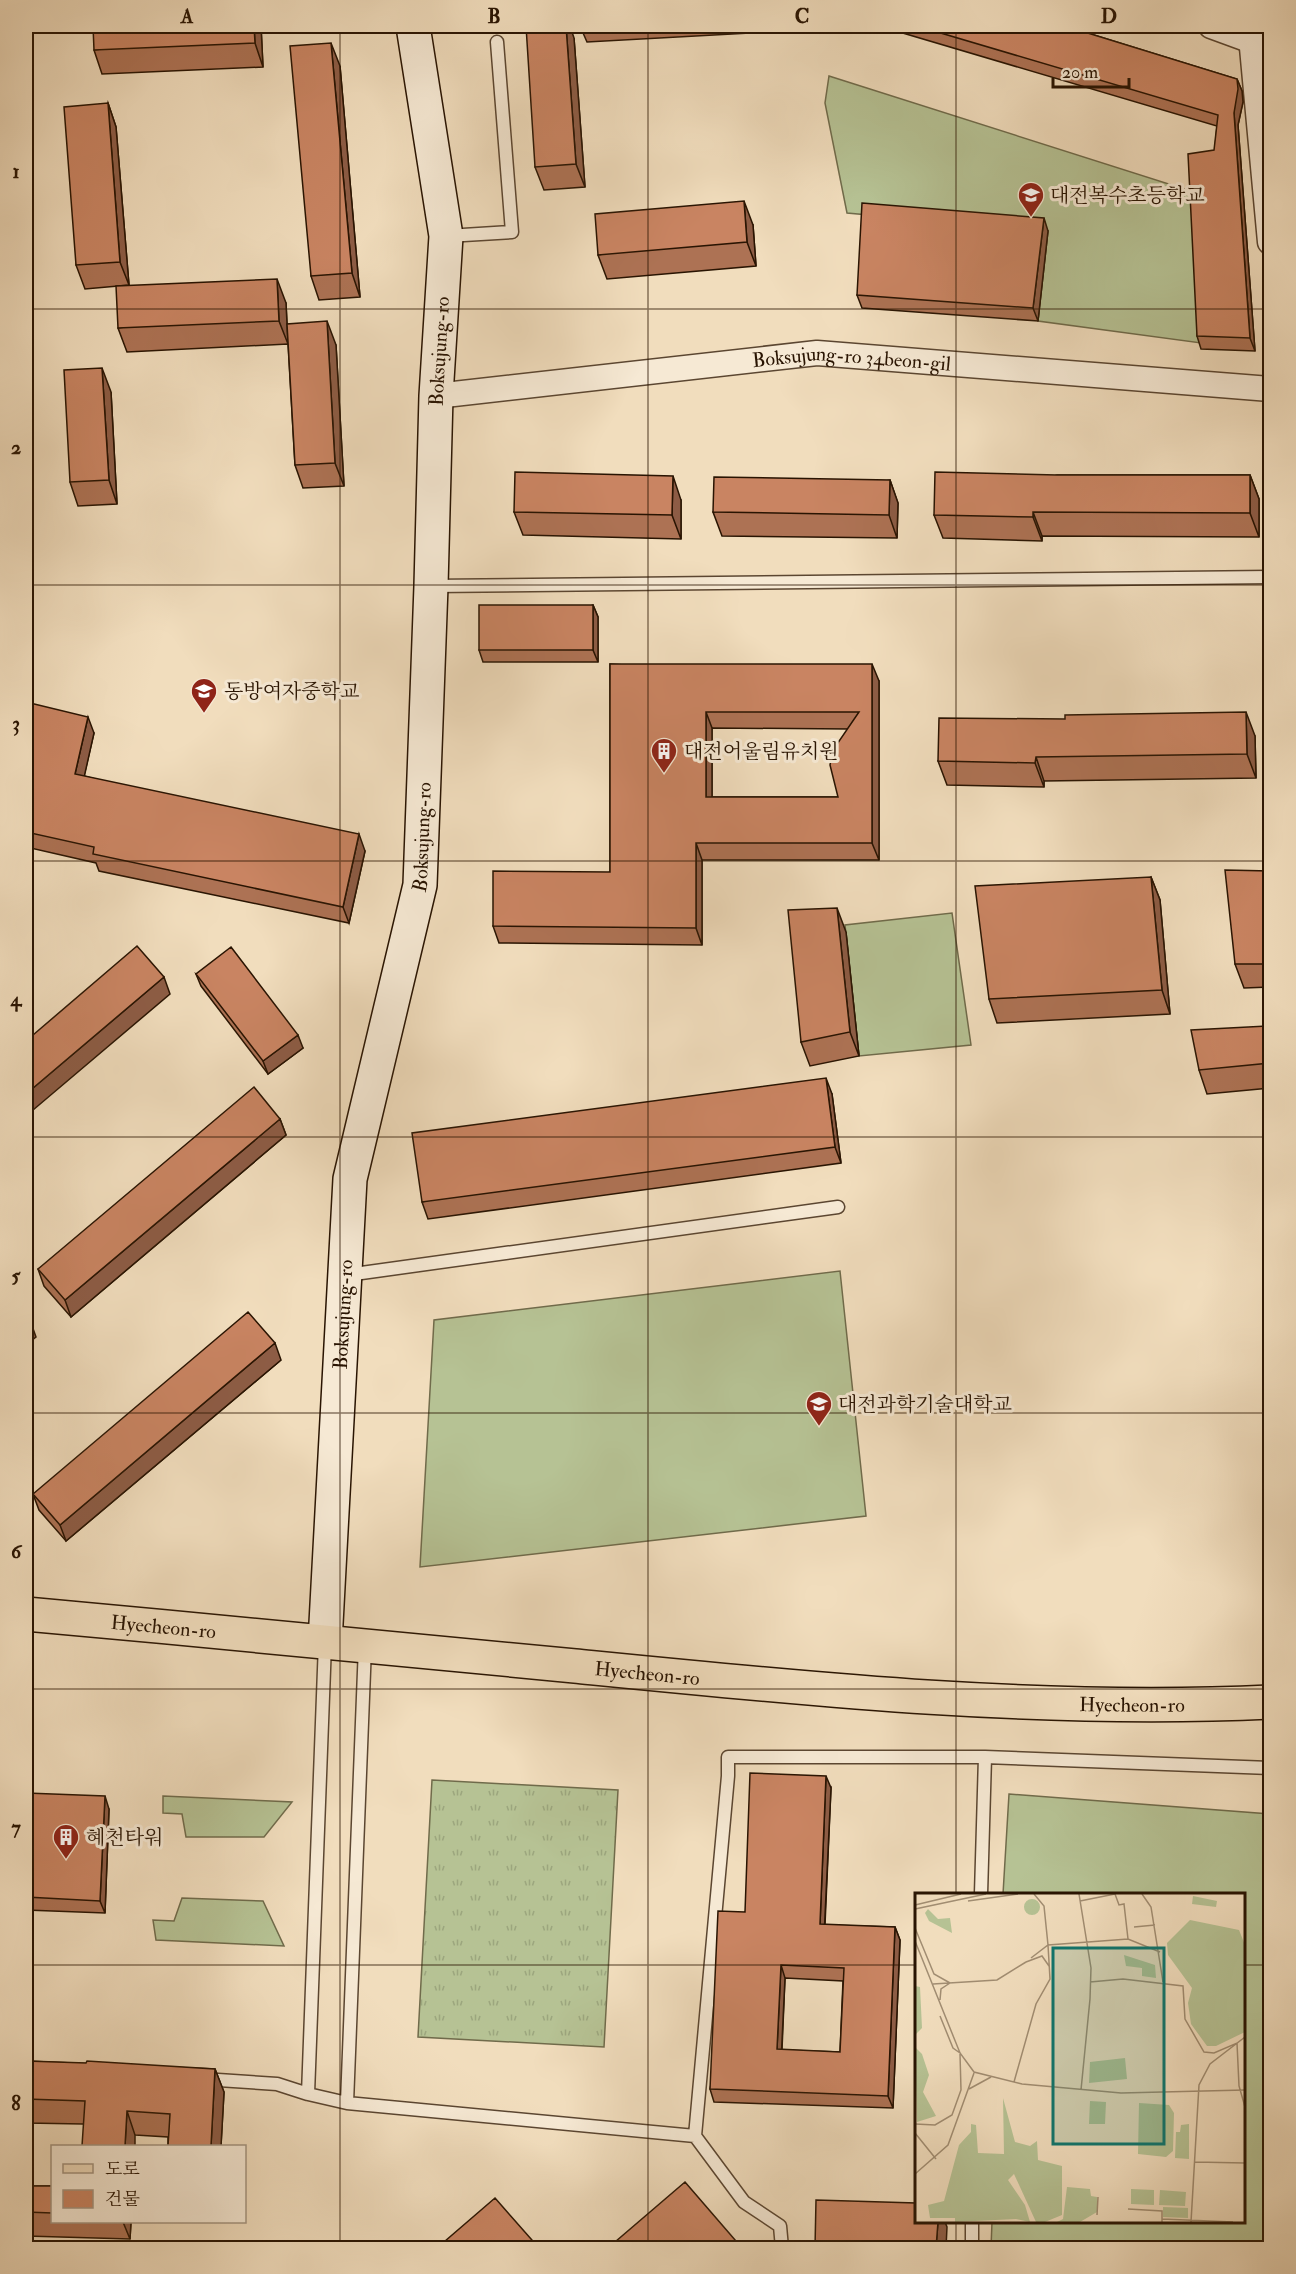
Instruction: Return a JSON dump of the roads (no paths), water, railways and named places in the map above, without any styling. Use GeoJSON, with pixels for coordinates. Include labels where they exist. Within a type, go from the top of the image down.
{"type":"FeatureCollection","features":[{"type":"Feature","properties":{"kind":"main road","name":"Boksujung-ro"},"geometry":{"type":"LineString","coordinates":[[325,1642],[350,1179],[420,885],[436,396],[446,236],[412,26]]}},
{"type":"Feature","properties":{"kind":"main road","name":"Hyecheon-ro"},"geometry":{"type":"LineString","coordinates":[[26,1614],[365,1645],[788,1688],[1014,1702],[1218,1705],[1270,1702]]}},
{"type":"Feature","properties":{"kind":"street"},"geometry":{"type":"LineString","coordinates":[[1211,26],[1251,33],[1270,242]]}},
{"type":"Feature","properties":{"kind":"street","name":"Boksujung-ro 34beon-gil"},"geometry":{"type":"LineString","coordinates":[[436,396],[817,353],[1270,389]]}},
{"type":"Feature","properties":{"kind":"lane"},"geometry":{"type":"LineString","coordinates":[[446,236],[512,232],[496,42]]}},
{"type":"Feature","properties":{"kind":"lane"},"geometry":{"type":"LineString","coordinates":[[431,586],[1270,577]]}},
{"type":"Feature","properties":{"kind":"lane"},"geometry":{"type":"LineString","coordinates":[[346,1275],[838,1208]]}},
{"type":"Feature","properties":{"kind":"lane"},"geometry":{"type":"LineString","coordinates":[[308,2094],[325,1642]]}},
{"type":"Feature","properties":{"kind":"lane"},"geometry":{"type":"LineString","coordinates":[[347,2103],[365,1645]]}},
{"type":"Feature","properties":{"kind":"lane"},"geometry":{"type":"LineString","coordinates":[[782,2248],[780,2226],[744,2202],[695,2136],[728,1757],[984,1757],[1270,1768]]}},
{"type":"Feature","properties":{"kind":"lane"},"geometry":{"type":"LineString","coordinates":[[981,1893],[984,1757]]}},
{"type":"Feature","properties":{"kind":"lane"},"geometry":{"type":"LineString","coordinates":[[186,2078],[277,2084],[347,2103],[695,2136]]}},
{"type":"Feature","properties":{"kind":"lane"},"geometry":{"type":"LineString","coordinates":[[972,2223],[972,2248]]}},
{"type":"Feature","properties":{"kind":"place","name":"대전복수초등학교"},"geometry":{"type":"Point","coordinates":[1031,218]}},
{"type":"Feature","properties":{"kind":"place","name":"동방여자중학교"},"geometry":{"type":"Point","coordinates":[204,714]}},
{"type":"Feature","properties":{"kind":"place","name":"대전어울림유치원"},"geometry":{"type":"Point","coordinates":[664,774]}},
{"type":"Feature","properties":{"kind":"place","name":"대전과학기술대학교"},"geometry":{"type":"Point","coordinates":[819,1427]}},
{"type":"Feature","properties":{"kind":"place","name":"혜천타워"},"geometry":{"type":"Point","coordinates":[66,1860]}}]}
